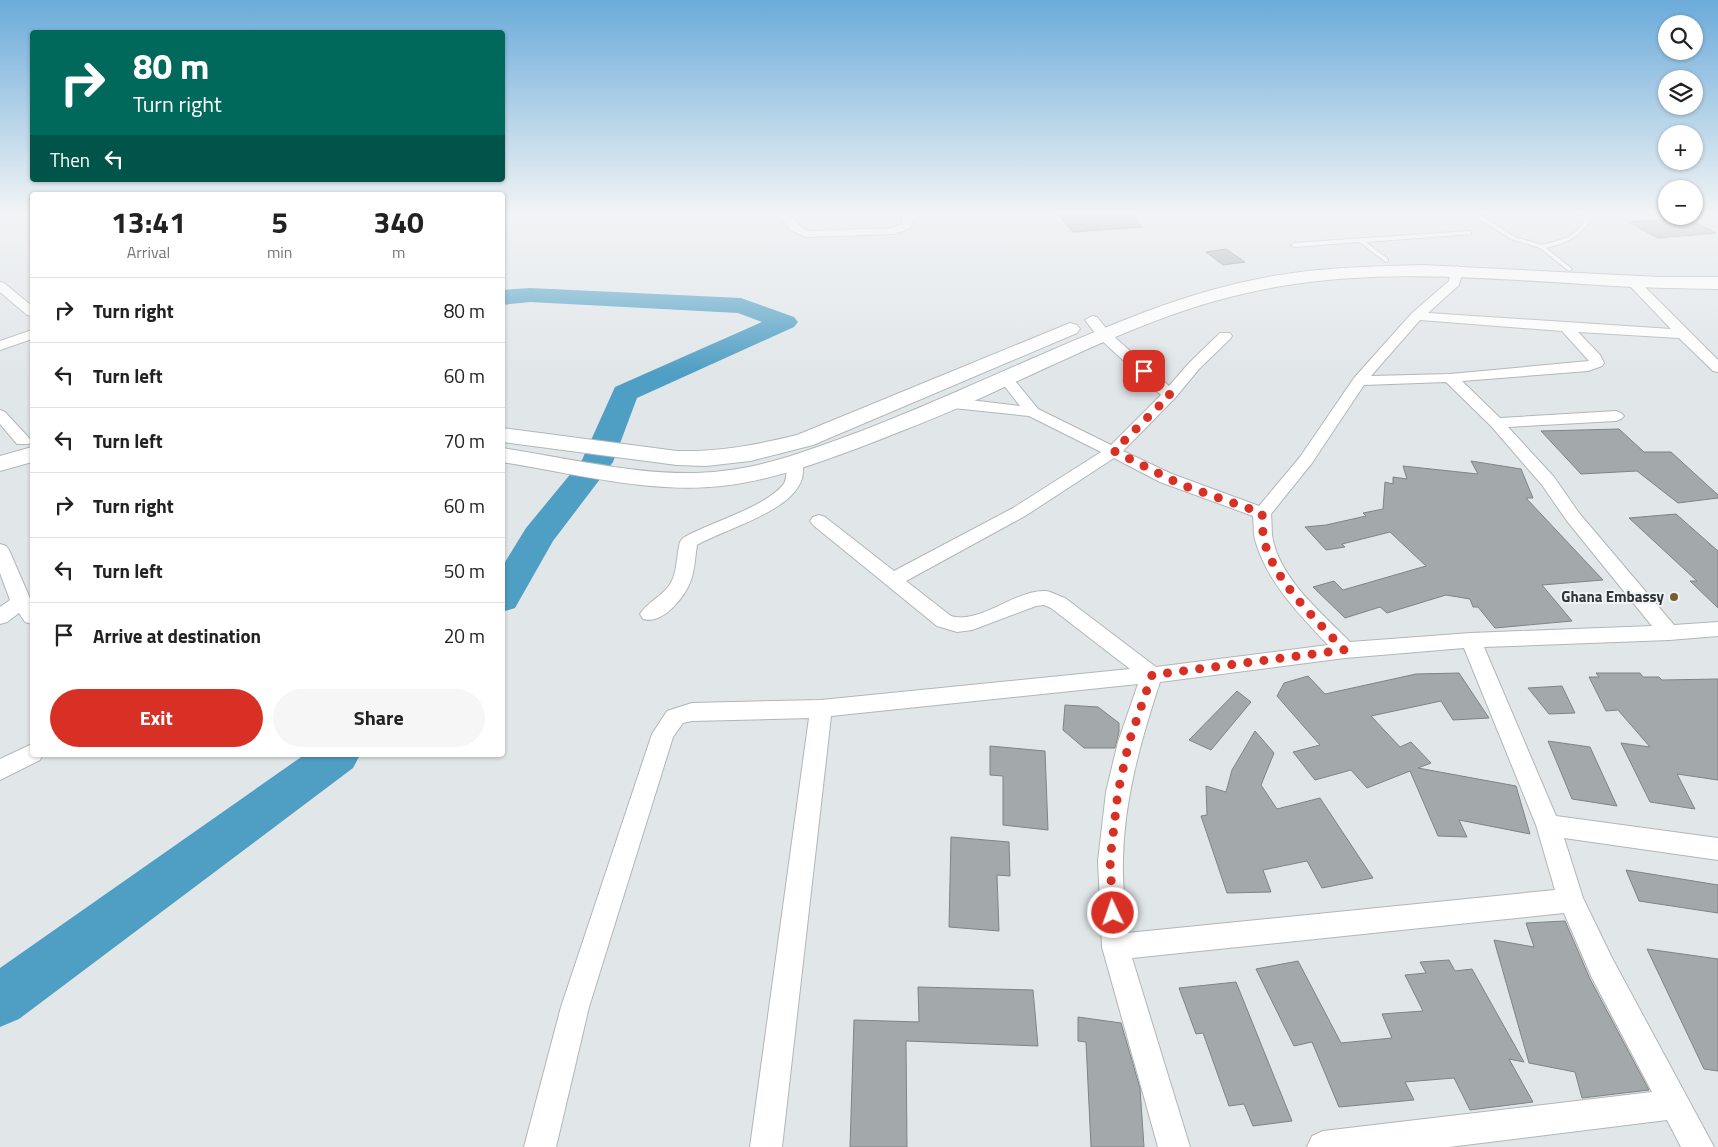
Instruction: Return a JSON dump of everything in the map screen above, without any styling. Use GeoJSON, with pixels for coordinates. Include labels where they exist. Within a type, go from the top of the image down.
{"type":"FeatureCollection","features":[{"type":"Feature","properties":{"kind":"main road"},"geometry":{"type":"LineString","coordinates":[[511,436],[677,458],[706,459],[736,456],[805,440],[1098,328],[1192,287],[1239,275],[1302,266]]}},
{"type":"Feature","properties":{"kind":"main road"},"geometry":{"type":"LineString","coordinates":[[1533,266],[1672,274],[1718,274]]}},
{"type":"Feature","properties":{"kind":"main road"},"geometry":{"type":"LineString","coordinates":[[505,455],[656,479],[721,479],[759,473],[795,463],[953,403],[1006,379],[1098,328],[1217,293],[1284,280],[1353,272],[1457,270],[1633,282],[1718,283]]}},
{"type":"Feature","properties":{"kind":"main road"},"geometry":{"type":"LineString","coordinates":[[0,448],[29,444]]}},
{"type":"Feature","properties":{"kind":"main road"},"geometry":{"type":"LineString","coordinates":[[0,464],[29,444]]}},
{"type":"Feature","properties":{"kind":"street"},"geometry":{"type":"LineString","coordinates":[[1344,650],[1307,609],[1279,573],[1264,544],[1262,513],[1306,460],[1360,381],[1417,316],[1455,282],[1457,270]]}},
{"type":"Feature","properties":{"kind":"street"},"geometry":{"type":"LineString","coordinates":[[1633,282],[1718,368]]}},
{"type":"Feature","properties":{"kind":"street"},"geometry":{"type":"LineString","coordinates":[[0,286],[30,310]]}},
{"type":"Feature","properties":{"kind":"street"},"geometry":{"type":"LineString","coordinates":[[1417,316],[1683,334]]}},
{"type":"Feature","properties":{"kind":"street"},"geometry":{"type":"LineString","coordinates":[[1360,381],[1450,378],[1588,367],[1598,363],[1566,327]]}},
{"type":"Feature","properties":{"kind":"street"},"geometry":{"type":"LineString","coordinates":[[1098,328],[1170,395]]}},
{"type":"Feature","properties":{"kind":"street"},"geometry":{"type":"LineString","coordinates":[[0,346],[30,335]]}},
{"type":"Feature","properties":{"kind":"street"},"geometry":{"type":"LineString","coordinates":[[892,580],[1019,512],[1114,451],[1225,336]]}},
{"type":"Feature","properties":{"kind":"street"},"geometry":{"type":"LineString","coordinates":[[1450,378],[1496,423],[1548,481],[1573,517],[1669,633]]}},
{"type":"Feature","properties":{"kind":"street"},"geometry":{"type":"LineString","coordinates":[[1006,379],[1033,412]]}},
{"type":"Feature","properties":{"kind":"street"},"geometry":{"type":"LineString","coordinates":[[953,403],[1033,412],[1182,485],[1262,513]]}},
{"type":"Feature","properties":{"kind":"street"},"geometry":{"type":"LineString","coordinates":[[0,415],[29,444]]}},
{"type":"Feature","properties":{"kind":"street"},"geometry":{"type":"LineString","coordinates":[[1496,423],[1616,416]]}},
{"type":"Feature","properties":{"kind":"street"},"geometry":{"type":"LineString","coordinates":[[650,614],[677,589],[683,577],[684,559],[689,542],[703,533],[755,511],[783,496],[793,485],[795,463]]}},
{"type":"Feature","properties":{"kind":"street"},"geometry":{"type":"LineString","coordinates":[[819,521],[944,621],[957,625],[972,623],[1033,600],[1046,598],[1058,603],[1152,675]]}},
{"type":"Feature","properties":{"kind":"street"},"geometry":{"type":"LineString","coordinates":[[0,618],[27,609],[2,560]]}},
{"type":"Feature","properties":{"kind":"street"},"geometry":{"type":"LineString","coordinates":[[540,1147],[574,1007],[663,734],[675,717],[692,712],[821,709],[1152,675],[1344,650],[1471,640],[1669,633],[1718,629]]}},
{"type":"Feature","properties":{"kind":"street"},"geometry":{"type":"LineString","coordinates":[[1471,640],[1548,825],[1571,900],[1602,968],[1698,1147]]}},
{"type":"Feature","properties":{"kind":"street"},"geometry":{"type":"LineString","coordinates":[[1152,675],[1129,742],[1118,792],[1110,861],[1115,948],[1174,1147]]}},
{"type":"Feature","properties":{"kind":"street"},"geometry":{"type":"LineString","coordinates":[[766,1147],[821,709]]}},
{"type":"Feature","properties":{"kind":"street"},"geometry":{"type":"LineString","coordinates":[[0,770],[30,754]]}},
{"type":"Feature","properties":{"kind":"street"},"geometry":{"type":"LineString","coordinates":[[1548,825],[1718,849]]}},
{"type":"Feature","properties":{"kind":"street"},"geometry":{"type":"LineString","coordinates":[[1115,948],[1571,900]]}},
{"type":"Feature","properties":{"kind":"street"},"geometry":{"type":"LineString","coordinates":[[1323,1147],[1675,1104]]}},
{"type":"Feature","properties":{"kind":"lane"},"geometry":{"type":"LineString","coordinates":[[1565,266],[1569,269]]}},
{"type":"Feature","properties":{"kind":"building"},"geometry":{"type":"Polygon","coordinates":[[[1619,429],[1644,452],[1671,452],[1718,495],[1718,498],[1678,503],[1637,471],[1581,474],[1541,431],[1619,429]]]}},
{"type":"Feature","properties":{"kind":"building"},"geometry":{"type":"Polygon","coordinates":[[[1471,461],[1521,469],[1533,498],[1526,498],[1603,580],[1542,585],[1572,621],[1495,628],[1478,607],[1473,607],[1470,599],[1446,595],[1387,613],[1380,607],[1345,618],[1313,587],[1334,581],[1343,590],[1426,566],[1390,532],[1342,544],[1345,547],[1326,550],[1305,527],[1326,525],[1366,516],[1363,513],[1383,509],[1385,482],[1393,484],[1393,477],[1407,479],[1403,466],[1478,474],[1471,461]]]}},
{"type":"Feature","properties":{"kind":"building"},"geometry":{"type":"Polygon","coordinates":[[[1676,514],[1718,551],[1718,608],[1690,581],[1697,581],[1629,518],[1676,514]]]}},
{"type":"Feature","properties":{"kind":"building"},"geometry":{"type":"Polygon","coordinates":[[[1459,673],[1489,718],[1453,720],[1441,701],[1371,716],[1400,747],[1411,742],[1431,763],[1418,768],[1516,786],[1530,834],[1459,820],[1467,837],[1438,836],[1410,771],[1367,788],[1351,770],[1315,780],[1293,752],[1320,745],[1277,696],[1284,683],[1308,676],[1325,694],[1416,674],[1459,673]]]}},
{"type":"Feature","properties":{"kind":"building"},"geometry":{"type":"Polygon","coordinates":[[[1596,673],[1640,673],[1643,677],[1659,677],[1662,680],[1718,679],[1718,780],[1677,774],[1695,809],[1650,802],[1621,743],[1650,747],[1618,710],[1606,711],[1589,677],[1599,677],[1596,673]]]}},
{"type":"Feature","properties":{"kind":"building"},"geometry":{"type":"Polygon","coordinates":[[[1562,686],[1575,713],[1549,714],[1528,688],[1562,686]]]}},
{"type":"Feature","properties":{"kind":"building"},"geometry":{"type":"Polygon","coordinates":[[[1237,691],[1251,702],[1211,750],[1189,740],[1237,691]]]}},
{"type":"Feature","properties":{"kind":"building"},"geometry":{"type":"Polygon","coordinates":[[[1065,705],[1098,707],[1119,723],[1115,748],[1084,748],[1063,730],[1065,705]]]}},
{"type":"Feature","properties":{"kind":"building"},"geometry":{"type":"Polygon","coordinates":[[[1255,731],[1274,753],[1261,785],[1277,809],[1320,798],[1373,878],[1322,888],[1307,861],[1263,870],[1271,892],[1227,893],[1201,816],[1207,815],[1206,786],[1226,792],[1232,770],[1255,731]]]}},
{"type":"Feature","properties":{"kind":"building"},"geometry":{"type":"Polygon","coordinates":[[[1548,741],[1590,747],[1617,806],[1572,799],[1548,741]]]}},
{"type":"Feature","properties":{"kind":"building"},"geometry":{"type":"Polygon","coordinates":[[[990,746],[1045,751],[1048,830],[1003,825],[1003,776],[990,775],[990,746]]]}},
{"type":"Feature","properties":{"kind":"building"},"geometry":{"type":"Polygon","coordinates":[[[951,837],[1009,842],[1010,876],[997,875],[999,931],[949,927],[951,837]]]}},
{"type":"Feature","properties":{"kind":"building"},"geometry":{"type":"Polygon","coordinates":[[[1626,870],[1718,885],[1718,913],[1639,901],[1626,870]]]}},
{"type":"Feature","properties":{"kind":"building"},"geometry":{"type":"Polygon","coordinates":[[[1565,921],[1590,979],[1649,1090],[1582,1098],[1575,1072],[1529,1063],[1494,940],[1534,947],[1526,923],[1565,921]]]}},
{"type":"Feature","properties":{"kind":"building"},"geometry":{"type":"Polygon","coordinates":[[[1647,949],[1718,959],[1718,1071],[1704,1069],[1647,949]]]}},
{"type":"Feature","properties":{"kind":"building"},"geometry":{"type":"Polygon","coordinates":[[[1449,960],[1455,971],[1472,969],[1524,1062],[1509,1059],[1533,1102],[1470,1110],[1454,1078],[1405,1082],[1414,1100],[1339,1107],[1312,1042],[1294,1046],[1256,969],[1298,961],[1341,1043],[1392,1038],[1382,1014],[1423,1011],[1405,975],[1426,973],[1420,962],[1449,960]]]}},
{"type":"Feature","properties":{"kind":"building"},"geometry":{"type":"Polygon","coordinates":[[[1236,982],[1292,1121],[1253,1126],[1244,1104],[1229,1106],[1203,1033],[1196,1034],[1179,988],[1236,982]]]}},
{"type":"Feature","properties":{"kind":"building"},"geometry":{"type":"Polygon","coordinates":[[[918,987],[1033,990],[1038,1046],[906,1041],[907,1147],[850,1147],[854,1020],[919,1022],[918,987]]]}},
{"type":"Feature","properties":{"kind":"building"},"geometry":{"type":"Polygon","coordinates":[[[1078,1017],[1121,1023],[1140,1088],[1144,1147],[1091,1147],[1086,1042],[1078,1041],[1078,1017]]]}},
{"type":"Feature","properties":{"kind":"waterway"},"geometry":{"type":"LineString","coordinates":[[505,298],[530,295],[741,306],[785,322],[625,393],[597,462],[538,536],[505,594]]}},
{"type":"Feature","properties":{"kind":"waterway"},"geometry":{"type":"LineString","coordinates":[[0,1000],[335,757]]}},
{"type":"Feature","properties":{"kind":"place","name":"Ghana Embassy"},"geometry":{"type":"Point","coordinates":[1674,597]}},
{"type":"Feature","properties":{"kind":"route"},"geometry":{"type":"LineString","coordinates":[[1113,913],[1110,861],[1118,792],[1129,742],[1152,675],[1344,650],[1307,609],[1279,573],[1264,544],[1262,513],[1182,485],[1114,451],[1170,395],[1144,371]]}}]}
